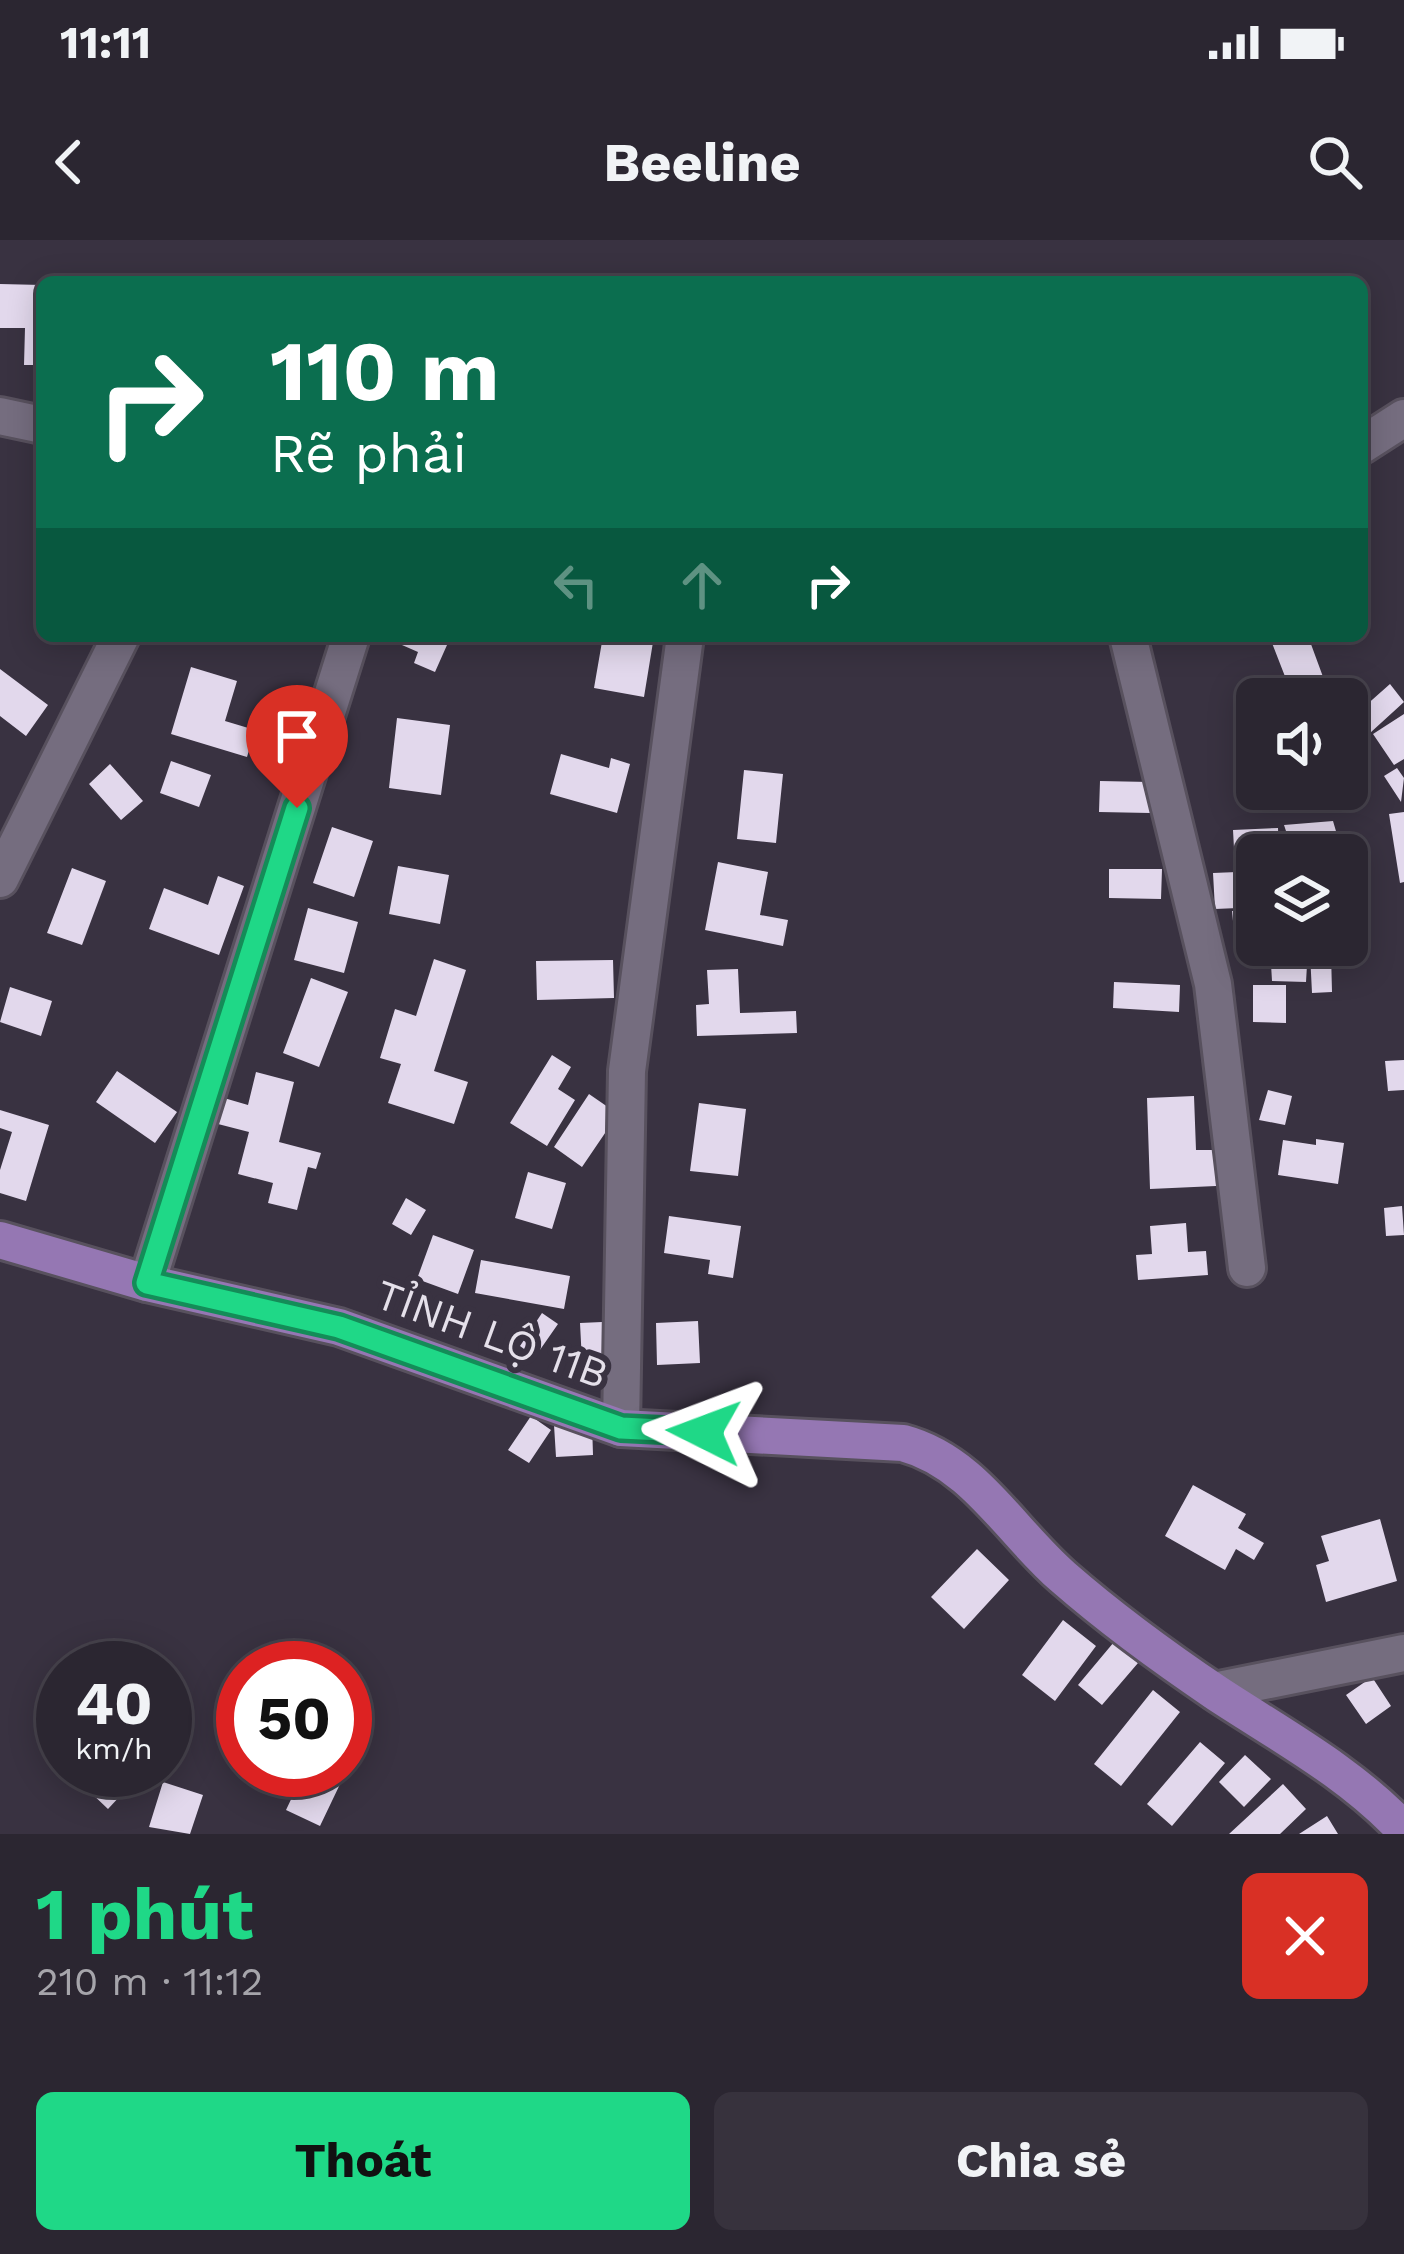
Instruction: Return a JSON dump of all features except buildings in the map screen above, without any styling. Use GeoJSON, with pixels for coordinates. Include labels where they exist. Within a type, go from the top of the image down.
{"type":"FeatureCollection","features":[{"type":"Feature","properties":{"kind":"main road","name":"TỈNH LỘ 11B"},"geometry":{"type":"LineString","coordinates":[[0,1240],[147,1283],[339,1327],[621,1428],[903,1443],[927,1450],[962,1472],[1063,1576],[1214,1690],[1327,1763],[1404,1830]]}},
{"type":"Feature","properties":{"kind":"street"},"geometry":{"type":"LineString","coordinates":[[0,416],[36,424]]}},
{"type":"Feature","properties":{"kind":"street"},"geometry":{"type":"LineString","coordinates":[[1368,441],[1404,418]]}},
{"type":"Feature","properties":{"kind":"street"},"geometry":{"type":"LineString","coordinates":[[0,880],[118,642]]}},
{"type":"Feature","properties":{"kind":"street"},"geometry":{"type":"LineString","coordinates":[[147,1283],[349,642]]}},
{"type":"Feature","properties":{"kind":"street"},"geometry":{"type":"LineString","coordinates":[[621,1428],[627,1071],[685,642]]}},
{"type":"Feature","properties":{"kind":"street"},"geometry":{"type":"LineString","coordinates":[[1129,642],[1213,984],[1247,1268]]}},
{"type":"Feature","properties":{"kind":"street"},"geometry":{"type":"LineString","coordinates":[[1214,1690],[1404,1653]]}},
{"type":"Feature","properties":{"kind":"route"},"geometry":{"type":"LineString","coordinates":[[297,808],[147,1283],[192,1289],[339,1327],[621,1428],[704,1432]]}}]}
